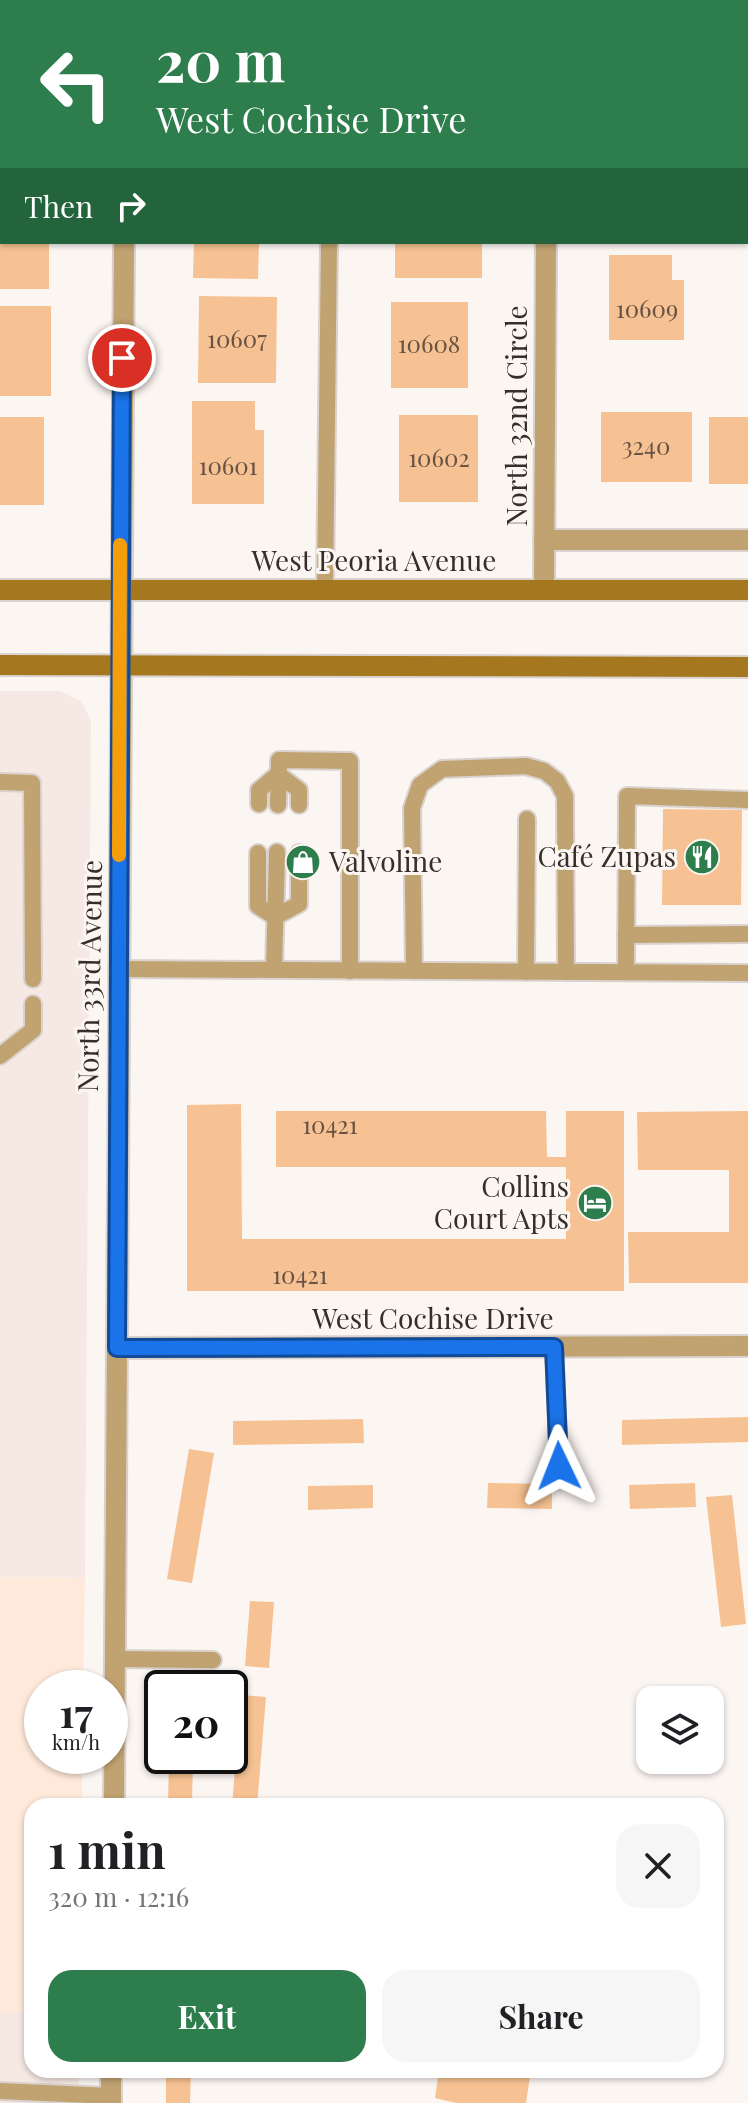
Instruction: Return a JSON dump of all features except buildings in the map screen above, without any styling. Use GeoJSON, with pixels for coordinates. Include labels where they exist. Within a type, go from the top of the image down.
{"type":"FeatureCollection","features":[{"type":"Feature","properties":{"kind":"main road","name":"West Peoria Avenue"},"geometry":{"type":"LineString","coordinates":[[0,590],[748,590]]}},
{"type":"Feature","properties":{"kind":"main road"},"geometry":{"type":"LineString","coordinates":[[0,665],[748,667]]}},
{"type":"Feature","properties":{"kind":"street","name":"North 33rd Avenue"},"geometry":{"type":"LineString","coordinates":[[114,1798],[124,244]]}},
{"type":"Feature","properties":{"kind":"street","name":"North 32nd Circle"},"geometry":{"type":"LineString","coordinates":[[544,589],[546,244]]}},
{"type":"Feature","properties":{"kind":"street"},"geometry":{"type":"LineString","coordinates":[[544,540],[748,540]]}},
{"type":"Feature","properties":{"kind":"street","name":"West Cochise Drive"},"geometry":{"type":"LineString","coordinates":[[117,1348],[748,1346]]}},
{"type":"Feature","properties":{"kind":"street"},"geometry":{"type":"LineString","coordinates":[[111,2078],[111,2099]]}},
{"type":"Feature","properties":{"kind":"lane"},"geometry":{"type":"LineString","coordinates":[[325,588],[329,244]]}},
{"type":"Feature","properties":{"kind":"lane"},"geometry":{"type":"LineString","coordinates":[[278,805],[279,760],[350,761],[350,971]]}},
{"type":"Feature","properties":{"kind":"lane"},"geometry":{"type":"LineString","coordinates":[[414,971],[412,808],[420,785],[442,769],[526,766],[544,771],[557,781],[565,796],[566,972]]}},
{"type":"Feature","properties":{"kind":"lane"},"geometry":{"type":"LineString","coordinates":[[259,804],[259,790],[278,774]]}},
{"type":"Feature","properties":{"kind":"lane"},"geometry":{"type":"LineString","coordinates":[[278,774],[299,790],[299,805]]}},
{"type":"Feature","properties":{"kind":"lane"},"geometry":{"type":"LineString","coordinates":[[0,782],[32,783],[33,979]]}},
{"type":"Feature","properties":{"kind":"lane"},"geometry":{"type":"LineString","coordinates":[[626,972],[627,796],[748,800]]}},
{"type":"Feature","properties":{"kind":"lane"},"geometry":{"type":"LineString","coordinates":[[526,972],[527,819]]}},
{"type":"Feature","properties":{"kind":"lane"},"geometry":{"type":"LineString","coordinates":[[274,970],[277,852]]}},
{"type":"Feature","properties":{"kind":"lane"},"geometry":{"type":"LineString","coordinates":[[258,853],[258,906],[275,917]]}},
{"type":"Feature","properties":{"kind":"lane"},"geometry":{"type":"LineString","coordinates":[[275,917],[299,904],[299,853]]}},
{"type":"Feature","properties":{"kind":"lane"},"geometry":{"type":"LineString","coordinates":[[626,935],[748,934]]}},
{"type":"Feature","properties":{"kind":"lane"},"geometry":{"type":"LineString","coordinates":[[117,969],[748,973]]}},
{"type":"Feature","properties":{"kind":"lane"},"geometry":{"type":"LineString","coordinates":[[0,1056],[33,1030],[33,1004]]}},
{"type":"Feature","properties":{"kind":"lane"},"geometry":{"type":"LineString","coordinates":[[554,1347],[559,1466]]}},
{"type":"Feature","properties":{"kind":"lane"},"geometry":{"type":"LineString","coordinates":[[115,1659],[213,1660]]}},
{"type":"Feature","properties":{"kind":"lane"},"geometry":{"type":"LineString","coordinates":[[0,2091],[111,2099]]}},
{"type":"Feature","properties":{"kind":"shaded area"},"geometry":{"type":"Polygon","coordinates":[[[0,691],[60,691],[81,701],[91,721],[85,1578],[0,1577],[0,691]]]}},
{"type":"Feature","properties":{"kind":"shaded area"},"geometry":{"type":"Polygon","coordinates":[[[0,1577],[85,1578],[83,1670],[24,1670],[24,1774],[82,1774],[82,1798],[24,1798],[24,2013],[0,2013],[0,1577]]]}},
{"type":"Feature","properties":{"kind":"shaded area"},"geometry":{"type":"Polygon","coordinates":[[[0,2013],[24,2013],[24,2078],[79,2078],[78,2103],[0,2103],[0,2013]]]}},
{"type":"Feature","properties":{"kind":"slow traffic"},"geometry":{"type":"LineString","coordinates":[[119,855],[120,545]]}},
{"type":"Feature","properties":{"kind":"place","name":"Café Zupas"},"geometry":{"type":"Point","coordinates":[702,857]}},
{"type":"Feature","properties":{"kind":"place","name":"Valvoline"},"geometry":{"type":"Point","coordinates":[303,862]}},
{"type":"Feature","properties":{"kind":"place","name":"Collins Court Apts"},"geometry":{"type":"Point","coordinates":[595,1203]}},
{"type":"Feature","properties":{"kind":"route"},"geometry":{"type":"LineString","coordinates":[[122,358],[117,1348],[554,1347],[559,1466]]}}]}
